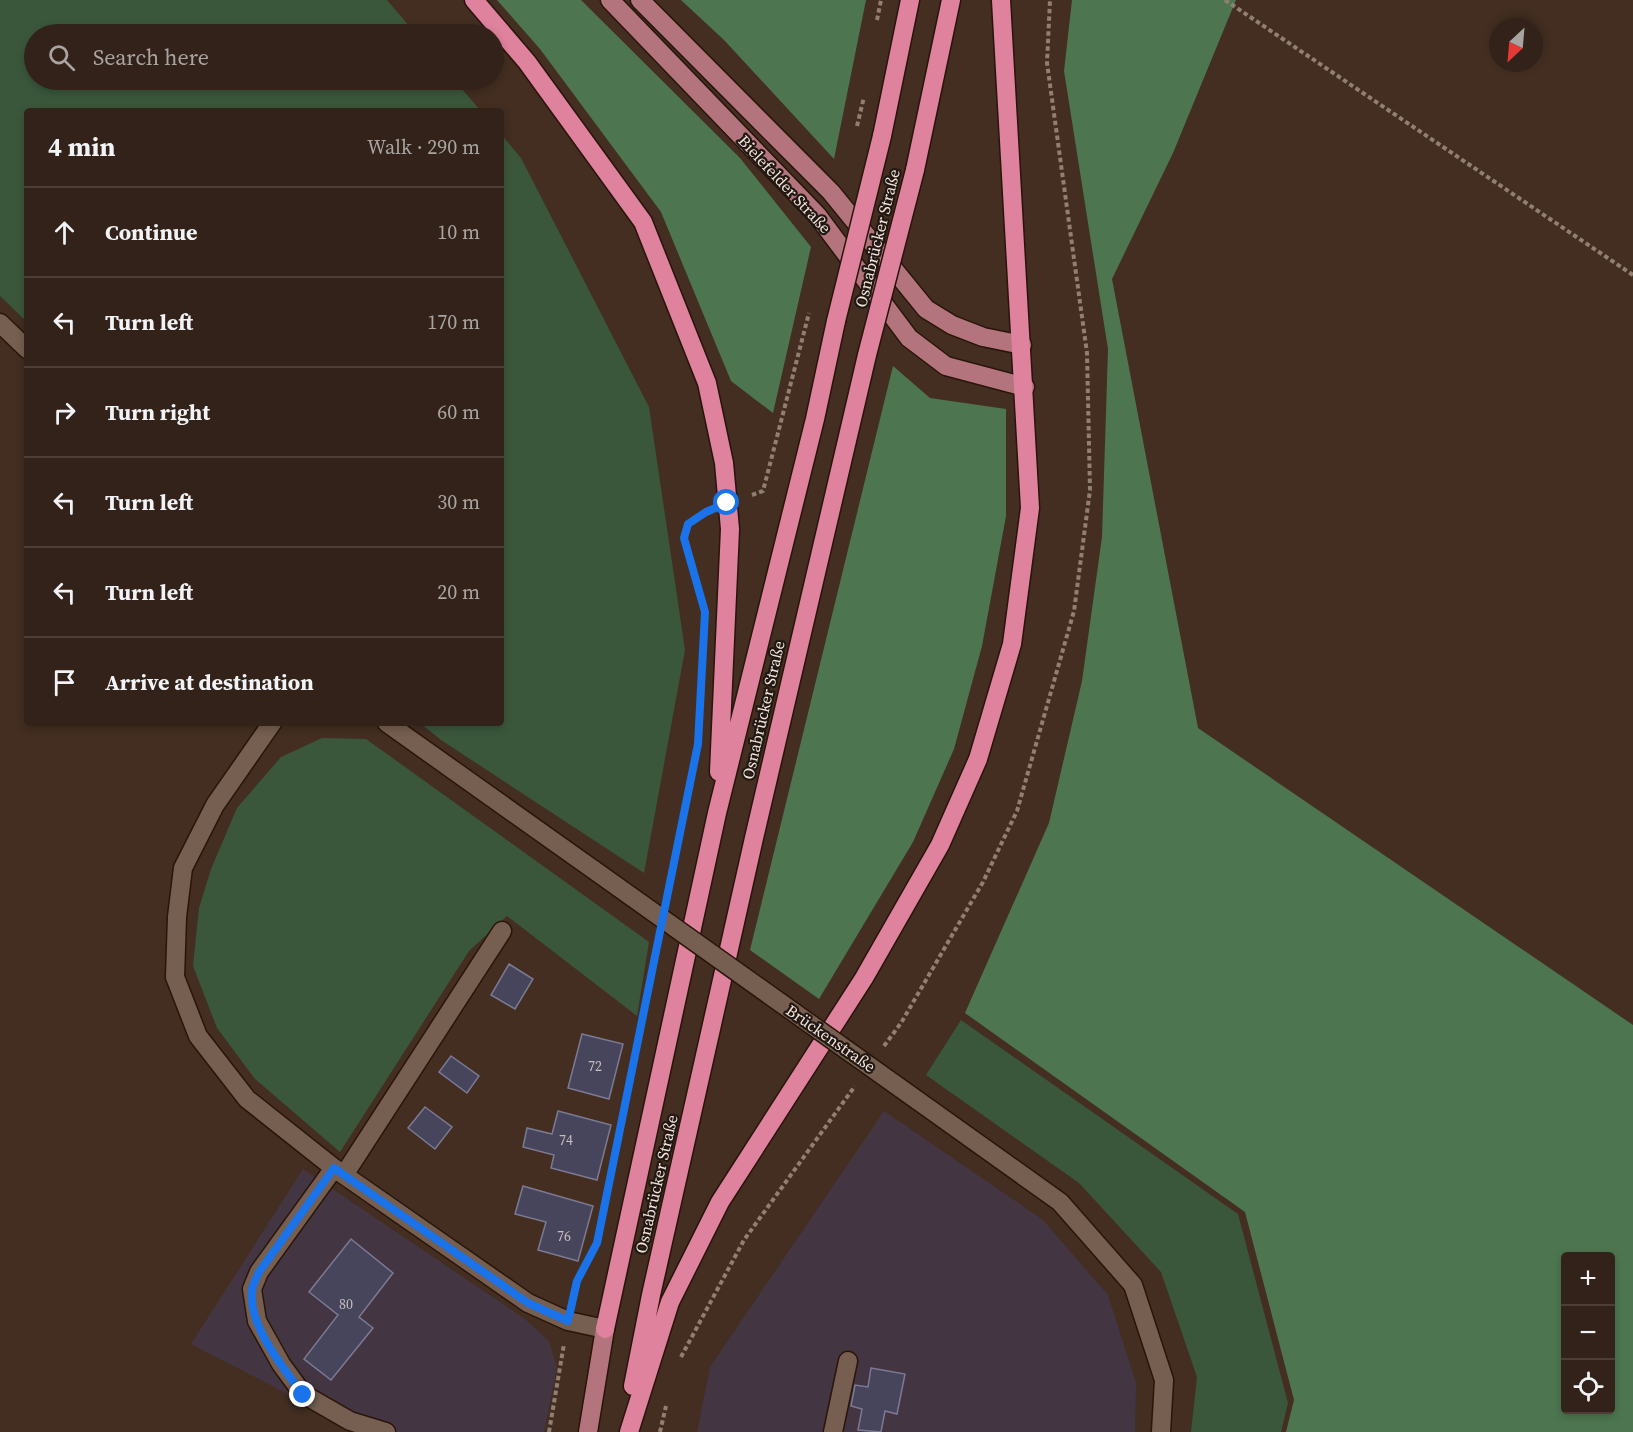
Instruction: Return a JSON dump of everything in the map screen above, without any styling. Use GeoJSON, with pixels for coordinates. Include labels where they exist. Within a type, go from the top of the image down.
{"type":"FeatureCollection","features":[{"type":"Feature","properties":{"kind":"highway"},"geometry":{"type":"LineString","coordinates":[[474,0],[494,24]]}},
{"type":"Feature","properties":{"kind":"highway","name":"Osnabrücker Straße"},"geometry":{"type":"LineString","coordinates":[[605,1329],[717,813],[815,419],[882,136],[910,0]]}},
{"type":"Feature","properties":{"kind":"highway","name":"Osnabrücker Straße"},"geometry":{"type":"LineString","coordinates":[[624,1432],[651,1295],[751,849],[867,356],[915,170],[951,0]]}},
{"type":"Feature","properties":{"kind":"highway"},"geometry":{"type":"LineString","coordinates":[[629,1432],[670,1302],[720,1202],[864,978],[940,845],[978,759],[1012,644],[1030,508],[1025,387],[1001,0]]}},
{"type":"Feature","properties":{"kind":"highway"},"geometry":{"type":"LineString","coordinates":[[504,36],[527,63],[643,222],[707,383],[724,463],[730,530],[717,813]]}},
{"type":"Feature","properties":{"kind":"main road","name":"Bielefelder Straße"},"geometry":{"type":"LineString","coordinates":[[610,0],[818,215],[909,338],[946,366],[1025,387]]}},
{"type":"Feature","properties":{"kind":"main road","name":"Bielefelder Straße"},"geometry":{"type":"LineString","coordinates":[[640,0],[831,192],[926,309],[952,325],[973,333],[1022,345]]}},
{"type":"Feature","properties":{"kind":"main road","name":"Osnabrücker Straße"},"geometry":{"type":"LineString","coordinates":[[588,1432],[605,1329]]}},
{"type":"Feature","properties":{"kind":"street"},"geometry":{"type":"LineString","coordinates":[[0,323],[24,346]]}},
{"type":"Feature","properties":{"kind":"street"},"geometry":{"type":"LineString","coordinates":[[270,726],[215,804],[183,868],[177,917],[175,977],[198,1036],[247,1099],[339,1172],[528,1303],[568,1321],[605,1329]]}},
{"type":"Feature","properties":{"kind":"street","name":"Brückenstraße"},"geometry":{"type":"LineString","coordinates":[[391,726],[1060,1202],[1133,1285],[1164,1380],[1161,1432]]}},
{"type":"Feature","properties":{"kind":"street"},"geometry":{"type":"LineString","coordinates":[[386,1432],[350,1421],[303,1395],[267,1342],[257,1322],[252,1289],[259,1272],[339,1172],[502,931]]}},
{"type":"Feature","properties":{"kind":"street"},"geometry":{"type":"LineString","coordinates":[[833,1432],[848,1361]]}},
{"type":"Feature","properties":{"kind":"path"},"geometry":{"type":"LineString","coordinates":[[1225,0],[1633,275]]}},
{"type":"Feature","properties":{"kind":"path"},"geometry":{"type":"LineString","coordinates":[[702,602],[684,538],[688,524],[706,512],[763,491],[810,311]]}},
{"type":"Feature","properties":{"kind":"path"},"geometry":{"type":"LineString","coordinates":[[667,895],[693,767]]}},
{"type":"Feature","properties":{"kind":"path"},"geometry":{"type":"LineString","coordinates":[[620,1127],[658,941]]}},
{"type":"Feature","properties":{"kind":"path"},"geometry":{"type":"LineString","coordinates":[[549,1432],[577,1281],[597,1243]]}},
{"type":"Feature","properties":{"kind":"shaded area"},"geometry":{"type":"Polygon","coordinates":[[[884,1111],[1043,1220],[1108,1295],[1136,1383],[1135,1432],[697,1432],[710,1367],[884,1111]]]}},
{"type":"Feature","properties":{"kind":"shaded area"},"geometry":{"type":"Polygon","coordinates":[[[303,1169],[525,1319],[549,1341],[557,1368],[544,1432],[361,1432],[191,1344],[303,1169]]]}},
{"type":"Feature","properties":{"kind":"green space"},"geometry":{"type":"Polygon","coordinates":[[[0,0],[387,0],[407,24],[24,24],[24,90],[463,90],[478,108],[24,108],[24,319],[0,296],[0,0]]]}},
{"type":"Feature","properties":{"kind":"green space"},"geometry":{"type":"Polygon","coordinates":[[[497,0],[581,0],[740,158],[811,247],[773,413],[731,381],[661,212],[540,49],[497,0]]]}},
{"type":"Feature","properties":{"kind":"green space"},"geometry":{"type":"Polygon","coordinates":[[[681,0],[866,0],[834,159],[724,40],[681,0]]]}},
{"type":"Feature","properties":{"kind":"green space"},"geometry":{"type":"Polygon","coordinates":[[[1072,0],[1236,0],[1173,153],[1112,279],[1198,728],[1633,1025],[1633,1432],[1286,1432],[1294,1400],[1245,1212],[965,1013],[1049,823],[1082,681],[1102,537],[1108,349],[1064,71],[1072,0]]]}},
{"type":"Feature","properties":{"kind":"green space"},"geometry":{"type":"Polygon","coordinates":[[[504,138],[521,158],[649,407],[685,650],[644,873],[441,740],[424,726],[504,726],[504,138]]]}},
{"type":"Feature","properties":{"kind":"green space"},"geometry":{"type":"Polygon","coordinates":[[[893,366],[930,398],[1006,409],[1006,516],[982,646],[954,749],[913,842],[819,999],[750,950],[893,366]]]}},
{"type":"Feature","properties":{"kind":"green space"},"geometry":{"type":"Polygon","coordinates":[[[322,738],[366,739],[649,942],[637,1016],[507,916],[469,951],[340,1152],[255,1079],[217,1028],[193,966],[199,908],[211,869],[237,808],[281,757],[322,738]]]}},
{"type":"Feature","properties":{"kind":"green space"},"geometry":{"type":"Polygon","coordinates":[[[961,1020],[1238,1214],[1288,1403],[1281,1432],[1191,1432],[1197,1377],[1161,1272],[1079,1183],[926,1075],[961,1020]]]}},
{"type":"Feature","properties":{"kind":"building"},"geometry":{"type":"Polygon","coordinates":[[[509,964],[533,979],[515,1009],[491,995],[509,964]]]}},
{"type":"Feature","properties":{"kind":"building"},"geometry":{"type":"Polygon","coordinates":[[[582,1034],[623,1044],[609,1099],[568,1088],[582,1034]]]}},
{"type":"Feature","properties":{"kind":"building"},"geometry":{"type":"Polygon","coordinates":[[[451,1056],[479,1076],[467,1093],[439,1072],[451,1056]]]}},
{"type":"Feature","properties":{"kind":"building"},"geometry":{"type":"Polygon","coordinates":[[[425,1107],[452,1127],[435,1149],[408,1128],[425,1107]]]}},
{"type":"Feature","properties":{"kind":"building"},"geometry":{"type":"Polygon","coordinates":[[[558,1111],[611,1125],[597,1180],[551,1168],[554,1155],[523,1147],[527,1128],[552,1134],[558,1111]]]}},
{"type":"Feature","properties":{"kind":"building"},"geometry":{"type":"Polygon","coordinates":[[[523,1186],[593,1206],[578,1261],[538,1250],[546,1222],[515,1214],[523,1186]]]}},
{"type":"Feature","properties":{"kind":"building"},"geometry":{"type":"Polygon","coordinates":[[[351,1239],[393,1273],[359,1317],[373,1328],[331,1380],[304,1359],[338,1315],[309,1292],[351,1239]]]}},
{"type":"Feature","properties":{"kind":"building"},"geometry":{"type":"Polygon","coordinates":[[[871,1368],[905,1374],[897,1414],[885,1411],[881,1432],[858,1430],[862,1409],[851,1406],[855,1385],[868,1387],[871,1368]]]}},
{"type":"Feature","properties":{"kind":"route"},"geometry":{"type":"LineString","coordinates":[[303,1395],[267,1342],[257,1322],[252,1289],[259,1272],[334,1168],[528,1303],[568,1321],[577,1281],[597,1243],[698,744],[705,612],[684,538],[688,524],[706,512],[727,503]]}}]}
